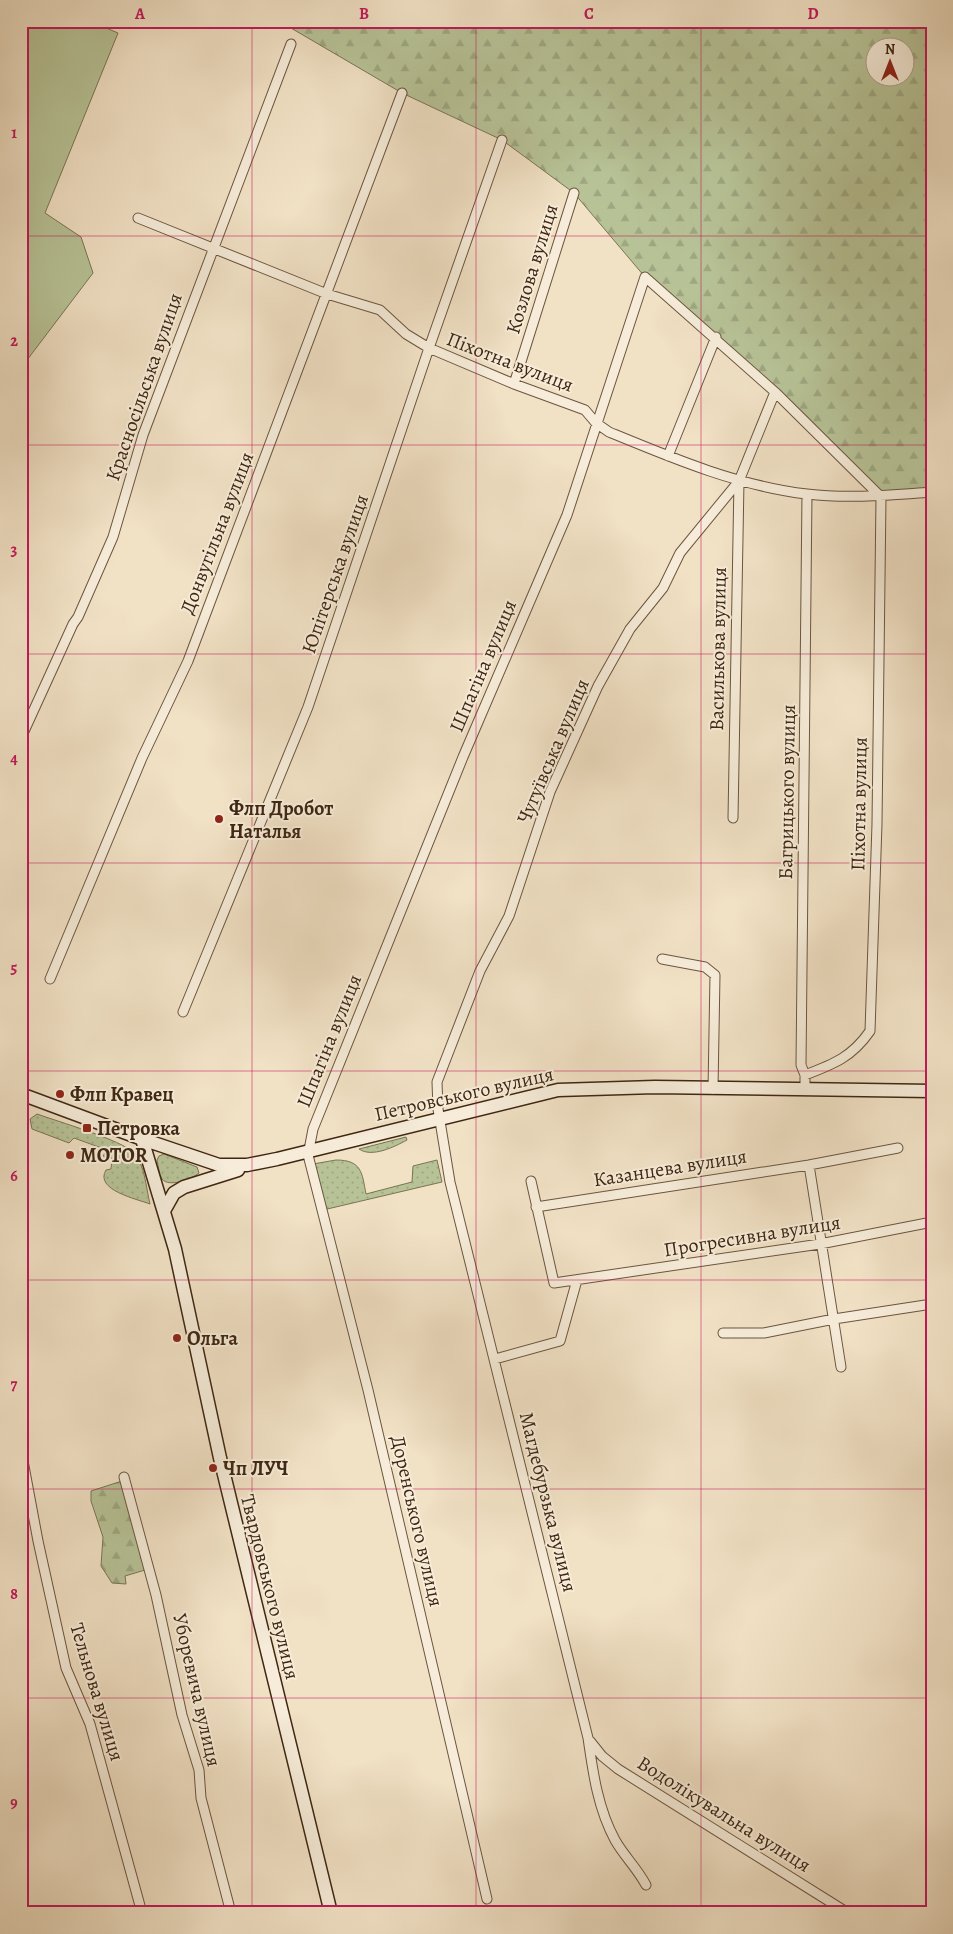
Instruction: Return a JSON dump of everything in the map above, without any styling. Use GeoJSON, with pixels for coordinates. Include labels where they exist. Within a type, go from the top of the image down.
{"type":"FeatureCollection","features":[{"type":"Feature","properties":{"kind":"main road","name":"Петровського вулиця"},"geometry":{"type":"LineString","coordinates":[[21,1094],[142,1140],[204,1160],[233,1166],[278,1159],[558,1090],[607,1088],[932,1091]]}},
{"type":"Feature","properties":{"kind":"main road","name":"Твардовського вулиця"},"geometry":{"type":"LineString","coordinates":[[142,1140],[165,1210],[220,1458],[331,1913]]}},
{"type":"Feature","properties":{"kind":"main road"},"geometry":{"type":"LineString","coordinates":[[165,1210],[174,1192],[197,1182],[278,1159]]}},
{"type":"Feature","properties":{"kind":"main road"},"geometry":{"type":"LineString","coordinates":[[197,1182],[203,1172],[204,1160]]}},
{"type":"Feature","properties":{"kind":"street","name":"Красносільська вулиця"},"geometry":{"type":"LineString","coordinates":[[21,738],[73,624],[78,617],[112,537],[143,435],[291,44]]}},
{"type":"Feature","properties":{"kind":"street","name":"Донвугільна вулиця"},"geometry":{"type":"LineString","coordinates":[[50,979],[142,758],[188,661],[402,92]]}},
{"type":"Feature","properties":{"kind":"street","name":"Юпітерська вулиця"},"geometry":{"type":"LineString","coordinates":[[183,1012],[308,708],[429,348],[502,140]]}},
{"type":"Feature","properties":{"kind":"street","name":"Козлова вулиця"},"geometry":{"type":"LineString","coordinates":[[514,384],[574,193]]}},
{"type":"Feature","properties":{"kind":"street","name":"Піхотна вулиця"},"geometry":{"type":"LineString","coordinates":[[138,218],[327,294],[380,310],[406,334],[429,348],[514,384],[586,410],[596,423],[608,432],[738,481],[807,494],[881,497],[932,492]]}},
{"type":"Feature","properties":{"kind":"street","name":"Шпагіна вулиця"},"geometry":{"type":"LineString","coordinates":[[308,1151],[313,1129],[463,757],[567,515],[645,277],[716,337],[775,392],[881,497]]}},
{"type":"Feature","properties":{"kind":"street"},"geometry":{"type":"LineString","coordinates":[[668,456],[716,337]]}},
{"type":"Feature","properties":{"kind":"street"},"geometry":{"type":"LineString","coordinates":[[738,481],[775,392]]}},
{"type":"Feature","properties":{"kind":"street","name":"Василькова вулиця"},"geometry":{"type":"LineString","coordinates":[[733,818],[738,481]]}},
{"type":"Feature","properties":{"kind":"street","name":"Чугуївська вулиця"},"geometry":{"type":"LineString","coordinates":[[440,1118],[437,1082],[480,970],[509,916],[550,792],[598,686],[630,630],[664,588],[680,552],[738,481]]}},
{"type":"Feature","properties":{"kind":"street","name":"Багрицького вулиця"},"geometry":{"type":"LineString","coordinates":[[805,1090],[805,1076],[800,1065],[807,494]]}},
{"type":"Feature","properties":{"kind":"street","name":"Піхотна вулиця"},"geometry":{"type":"LineString","coordinates":[[805,1076],[836,1064],[858,1048],[870,1031],[877,824],[881,497]]}},
{"type":"Feature","properties":{"kind":"street"},"geometry":{"type":"LineString","coordinates":[[662,959],[705,967],[716,975],[713,1089]]}},
{"type":"Feature","properties":{"kind":"street","name":"Магдебурзька вулиця"},"geometry":{"type":"LineString","coordinates":[[440,1118],[450,1182],[588,1738],[594,1776],[608,1824],[616,1841],[637,1868],[646,1885]]}},
{"type":"Feature","properties":{"kind":"street","name":"Казанцева вулиця"},"geometry":{"type":"LineString","coordinates":[[536,1207],[809,1165],[898,1148]]}},
{"type":"Feature","properties":{"kind":"street","name":"Доренського вулиця"},"geometry":{"type":"LineString","coordinates":[[308,1151],[368,1390],[487,1899]]}},
{"type":"Feature","properties":{"kind":"street"},"geometry":{"type":"LineString","coordinates":[[809,1165],[841,1367]]}},
{"type":"Feature","properties":{"kind":"street","name":"Прогресивна вулиця"},"geometry":{"type":"LineString","coordinates":[[530,1181],[554,1284],[820,1244],[932,1222]]}},
{"type":"Feature","properties":{"kind":"street"},"geometry":{"type":"LineString","coordinates":[[495,1359],[560,1342],[577,1280]]}},
{"type":"Feature","properties":{"kind":"street"},"geometry":{"type":"LineString","coordinates":[[722,1333],[764,1333],[834,1319],[932,1304]]}},
{"type":"Feature","properties":{"kind":"street","name":"Тельнова вулиця"},"geometry":{"type":"LineString","coordinates":[[21,1450],[36,1532],[66,1668],[90,1724],[142,1913]]}},
{"type":"Feature","properties":{"kind":"street","name":"Уборевича вулиця"},"geometry":{"type":"LineString","coordinates":[[124,1477],[156,1595],[182,1715],[199,1770],[201,1798],[231,1913]]}},
{"type":"Feature","properties":{"kind":"street","name":"Водолікувальна вулиця"},"geometry":{"type":"LineString","coordinates":[[588,1738],[602,1756],[618,1769],[848,1913]]}},
{"type":"Feature","properties":{"kind":"green space"},"geometry":{"type":"Polygon","coordinates":[[[53,21],[90,21],[118,33],[45,213],[81,237],[93,273],[21,368],[21,29],[53,21]]]}},
{"type":"Feature","properties":{"kind":"green space"},"geometry":{"type":"Polygon","coordinates":[[[279,21],[932,21],[932,492],[881,497],[775,392],[645,277],[574,193],[502,140],[402,93],[279,21]]]}},
{"type":"Feature","properties":{"kind":"green space"},"geometry":{"type":"Polygon","coordinates":[[[37,1114],[116,1142],[134,1153],[143,1170],[150,1204],[119,1193],[106,1183],[104,1177],[106,1170],[111,1169],[112,1158],[103,1156],[107,1150],[74,1138],[69,1143],[32,1129],[30,1119],[37,1114]]]}},
{"type":"Feature","properties":{"kind":"green space"},"geometry":{"type":"Polygon","coordinates":[[[406,1137],[407,1140],[396,1146],[376,1152],[359,1149],[406,1137]]]}},
{"type":"Feature","properties":{"kind":"green space"},"geometry":{"type":"Polygon","coordinates":[[[164,1154],[197,1167],[199,1173],[180,1182],[165,1182],[161,1177],[157,1160],[159,1156],[164,1154]]]}},
{"type":"Feature","properties":{"kind":"green space"},"geometry":{"type":"Polygon","coordinates":[[[336,1160],[351,1162],[356,1165],[362,1174],[366,1194],[412,1182],[413,1166],[437,1160],[442,1182],[323,1210],[313,1164],[336,1160]]]}},
{"type":"Feature","properties":{"kind":"green space"},"geometry":{"type":"Polygon","coordinates":[[[125,1480],[145,1570],[125,1576],[126,1584],[112,1583],[101,1566],[103,1537],[91,1501],[91,1491],[125,1480]]]}},
{"type":"Feature","properties":{"kind":"railway"},"geometry":{"type":"LineString","coordinates":[[21,1907],[24,1913]]}},
{"type":"Feature","properties":{"kind":"place","name":"Флп Дробот Наталья"},"geometry":{"type":"Point","coordinates":[219,819]}},
{"type":"Feature","properties":{"kind":"place","name":"Флп Кравец"},"geometry":{"type":"Point","coordinates":[60,1094]}},
{"type":"Feature","properties":{"kind":"place","name":"Петровка"},"geometry":{"type":"Point","coordinates":[87,1128]}},
{"type":"Feature","properties":{"kind":"place","name":"MOTOR"},"geometry":{"type":"Point","coordinates":[70,1155]}},
{"type":"Feature","properties":{"kind":"place","name":"Ольга"},"geometry":{"type":"Point","coordinates":[177,1338]}},
{"type":"Feature","properties":{"kind":"place","name":"Чп ЛУЧ"},"geometry":{"type":"Point","coordinates":[213,1468]}}]}
